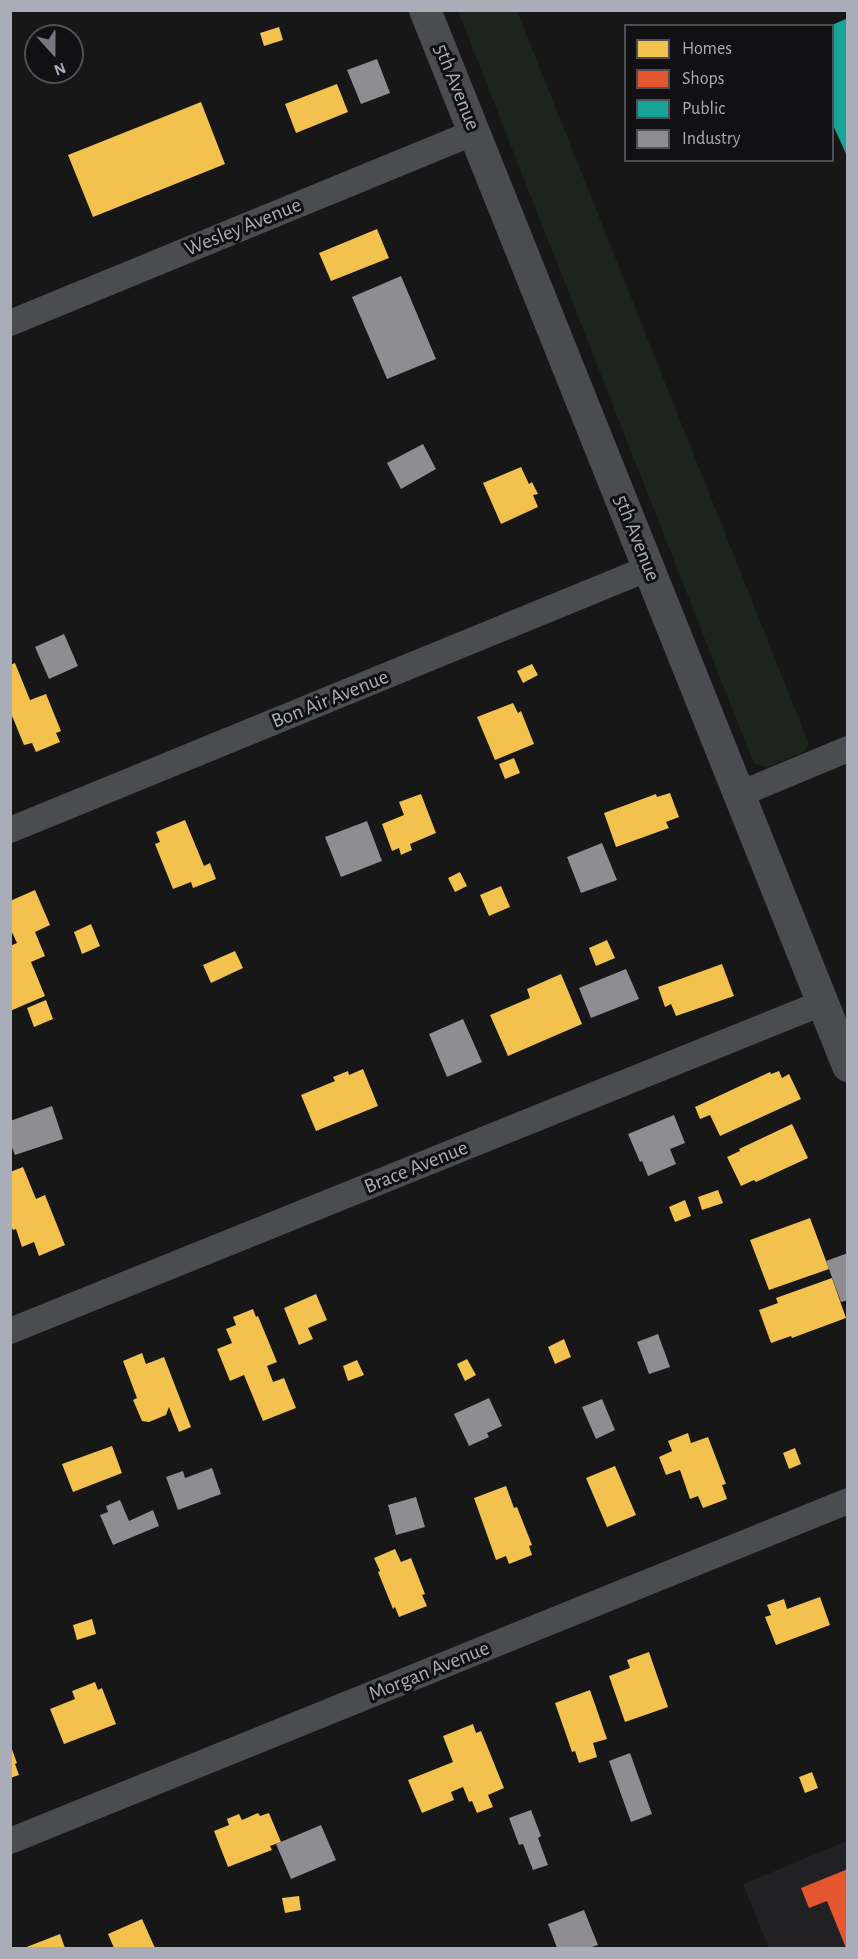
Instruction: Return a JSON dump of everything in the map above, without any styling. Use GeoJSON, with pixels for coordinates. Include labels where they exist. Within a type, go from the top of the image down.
{"type":"FeatureCollection","features":[{"type":"Feature","properties":{"kind":"street","name":"5th Avenue"},"geometry":{"type":"LineString","coordinates":[[426,10],[848,1066]]}},
{"type":"Feature","properties":{"kind":"street","name":"Wesley Avenue"},"geometry":{"type":"LineString","coordinates":[[10,323],[475,132]]}},
{"type":"Feature","properties":{"kind":"street","name":"Bon Air Avenue"},"geometry":{"type":"LineString","coordinates":[[10,830],[649,568]]}},
{"type":"Feature","properties":{"kind":"street"},"geometry":{"type":"LineString","coordinates":[[740,794],[848,749]]}},
{"type":"Feature","properties":{"kind":"street","name":"Brace Avenue"},"geometry":{"type":"LineString","coordinates":[[10,1331],[822,1003]]}},
{"type":"Feature","properties":{"kind":"street","name":"Morgan Avenue"},"geometry":{"type":"LineString","coordinates":[[10,1841],[848,1501]]}},
{"type":"Feature","properties":{"kind":"shaded area"},"geometry":{"type":"Polygon","coordinates":[[[458,11],[517,11],[809,744],[805,751],[768,767],[754,764],[458,11]]]}},
{"type":"Feature","properties":{"kind":"shaded area"},"geometry":{"type":"Polygon","coordinates":[[[847,1841],[847,1948],[769,1948],[743,1884],[847,1841]]]}},
{"type":"Feature","properties":{"kind":"building: Homes"},"geometry":{"type":"Polygon","coordinates":[[[279,27],[283,40],[264,46],[260,33],[279,27]]]}},
{"type":"Feature","properties":{"kind":"building: Homes"},"geometry":{"type":"Polygon","coordinates":[[[337,84],[348,112],[296,133],[285,104],[337,84]]]}},
{"type":"Feature","properties":{"kind":"building: Homes"},"geometry":{"type":"Polygon","coordinates":[[[201,102],[225,164],[93,217],[68,155],[201,102]]]}},
{"type":"Feature","properties":{"kind":"building: Homes"},"geometry":{"type":"Polygon","coordinates":[[[377,229],[389,258],[331,281],[319,253],[377,229]]]}},
{"type":"Feature","properties":{"kind":"building: Homes"},"geometry":{"type":"Polygon","coordinates":[[[521,467],[529,484],[532,482],[538,494],[533,495],[538,507],[501,524],[483,483],[521,467]]]}},
{"type":"Feature","properties":{"kind":"building: Homes"},"geometry":{"type":"Polygon","coordinates":[[[15,663],[30,700],[46,694],[61,731],[56,733],[60,742],[36,752],[32,743],[24,745],[10,711],[10,665],[15,663]]]}},
{"type":"Feature","properties":{"kind":"building: Homes"},"geometry":{"type":"Polygon","coordinates":[[[532,664],[538,675],[523,683],[517,671],[532,664]]]}},
{"type":"Feature","properties":{"kind":"building: Homes"},"geometry":{"type":"Polygon","coordinates":[[[513,703],[518,713],[521,711],[534,744],[495,760],[477,717],[513,703]]]}},
{"type":"Feature","properties":{"kind":"building: Homes"},"geometry":{"type":"Polygon","coordinates":[[[514,758],[520,773],[505,779],[499,764],[514,758]]]}},
{"type":"Feature","properties":{"kind":"building: Homes"},"geometry":{"type":"Polygon","coordinates":[[[670,793],[679,817],[666,822],[669,828],[616,847],[604,813],[656,794],[657,797],[670,793]]]}},
{"type":"Feature","properties":{"kind":"building: Homes"},"geometry":{"type":"Polygon","coordinates":[[[421,794],[436,833],[410,844],[412,850],[401,855],[399,848],[392,851],[382,824],[404,815],[399,802],[421,794]]]}},
{"type":"Feature","properties":{"kind":"building: Homes"},"geometry":{"type":"Polygon","coordinates":[[[185,820],[204,866],[210,863],[216,879],[193,888],[191,882],[173,889],[155,844],[160,842],[156,832],[185,820]]]}},
{"type":"Feature","properties":{"kind":"building: Homes"},"geometry":{"type":"Polygon","coordinates":[[[460,872],[467,886],[455,892],[448,878],[460,872]]]}},
{"type":"Feature","properties":{"kind":"building: Homes"},"geometry":{"type":"Polygon","coordinates":[[[501,886],[510,907],[489,916],[480,895],[501,886]]]}},
{"type":"Feature","properties":{"kind":"building: Homes"},"geometry":{"type":"Polygon","coordinates":[[[35,890],[50,925],[35,932],[45,956],[31,962],[45,996],[10,1011],[10,946],[17,943],[10,928],[10,901],[35,890]]]}},
{"type":"Feature","properties":{"kind":"building: Homes"},"geometry":{"type":"Polygon","coordinates":[[[91,924],[100,946],[82,954],[74,932],[91,924]]]}},
{"type":"Feature","properties":{"kind":"building: Homes"},"geometry":{"type":"Polygon","coordinates":[[[607,940],[615,958],[596,966],[589,948],[607,940]]]}},
{"type":"Feature","properties":{"kind":"building: Homes"},"geometry":{"type":"Polygon","coordinates":[[[235,951],[243,968],[211,983],[203,965],[235,951]]]}},
{"type":"Feature","properties":{"kind":"building: Homes"},"geometry":{"type":"Polygon","coordinates":[[[722,964],[734,996],[676,1016],[671,1004],[665,1007],[658,987],[722,964]]]}},
{"type":"Feature","properties":{"kind":"building: Homes"},"geometry":{"type":"Polygon","coordinates":[[[561,974],[582,1024],[508,1056],[490,1015],[530,998],[527,989],[561,974]]]}},
{"type":"Feature","properties":{"kind":"building: Homes"},"geometry":{"type":"Polygon","coordinates":[[[46,1000],[53,1019],[34,1027],[27,1008],[46,1000]]]}},
{"type":"Feature","properties":{"kind":"building: Homes"},"geometry":{"type":"Polygon","coordinates":[[[363,1069],[378,1106],[316,1131],[301,1095],[335,1081],[333,1077],[348,1071],[349,1075],[363,1069]]]}},
{"type":"Feature","properties":{"kind":"building: Homes"},"geometry":{"type":"Polygon","coordinates":[[[779,1071],[782,1078],[789,1074],[801,1099],[720,1136],[710,1115],[700,1119],[695,1107],[770,1072],[771,1074],[779,1071]]]}},
{"type":"Feature","properties":{"kind":"building: Homes"},"geometry":{"type":"Polygon","coordinates":[[[792,1124],[808,1158],[756,1182],[754,1180],[741,1186],[727,1157],[792,1124]]]}},
{"type":"Feature","properties":{"kind":"building: Homes"},"geometry":{"type":"Polygon","coordinates":[[[23,1167],[36,1199],[45,1195],[65,1245],[39,1256],[34,1242],[22,1247],[16,1229],[13,1230],[10,1224],[10,1172],[23,1167]]]}},
{"type":"Feature","properties":{"kind":"building: Homes"},"geometry":{"type":"Polygon","coordinates":[[[718,1190],[723,1203],[702,1210],[698,1197],[718,1190]]]}},
{"type":"Feature","properties":{"kind":"building: Homes"},"geometry":{"type":"Polygon","coordinates":[[[685,1200],[691,1216],[675,1222],[669,1207],[685,1200]]]}},
{"type":"Feature","properties":{"kind":"building: Homes"},"geometry":{"type":"Polygon","coordinates":[[[810,1218],[829,1269],[769,1290],[750,1240],[810,1218]]]}},
{"type":"Feature","properties":{"kind":"building: Homes"},"geometry":{"type":"Polygon","coordinates":[[[832,1278],[846,1318],[792,1338],[791,1336],[771,1343],[759,1310],[778,1303],[776,1298],[832,1278]]]}},
{"type":"Feature","properties":{"kind":"building: Homes"},"geometry":{"type":"Polygon","coordinates":[[[316,1294],[327,1320],[308,1328],[313,1339],[299,1345],[284,1308],[316,1294]]]}},
{"type":"Feature","properties":{"kind":"building: Homes"},"geometry":{"type":"Polygon","coordinates":[[[253,1309],[277,1362],[267,1366],[273,1382],[284,1378],[296,1408],[263,1421],[244,1375],[230,1381],[217,1349],[232,1343],[226,1329],[236,1325],[233,1317],[253,1309]]]}},
{"type":"Feature","properties":{"kind":"building: Homes"},"geometry":{"type":"Polygon","coordinates":[[[564,1339],[571,1357],[555,1364],[548,1347],[564,1339]]]}},
{"type":"Feature","properties":{"kind":"building: Homes"},"geometry":{"type":"Polygon","coordinates":[[[142,1353],[146,1364],[164,1357],[191,1427],[179,1432],[169,1407],[166,1415],[149,1422],[142,1421],[133,1400],[137,1398],[123,1361],[142,1353]]]}},
{"type":"Feature","properties":{"kind":"building: Homes"},"geometry":{"type":"Polygon","coordinates":[[[467,1359],[476,1375],[465,1381],[457,1364],[467,1359]]]}},
{"type":"Feature","properties":{"kind":"building: Homes"},"geometry":{"type":"Polygon","coordinates":[[[357,1360],[364,1375],[348,1381],[343,1366],[357,1360]]]}},
{"type":"Feature","properties":{"kind":"building: Homes"},"geometry":{"type":"Polygon","coordinates":[[[688,1433],[691,1443],[708,1437],[726,1484],[722,1485],[727,1499],[703,1508],[698,1496],[690,1499],[680,1470],[666,1475],[659,1457],[672,1451],[668,1441],[688,1433]]]}},
{"type":"Feature","properties":{"kind":"building: Homes"},"geometry":{"type":"Polygon","coordinates":[[[112,1446],[122,1473],[73,1492],[62,1464],[112,1446]]]}},
{"type":"Feature","properties":{"kind":"building: Homes"},"geometry":{"type":"Polygon","coordinates":[[[795,1448],[801,1464],[789,1469],[783,1453],[795,1448]]]}},
{"type":"Feature","properties":{"kind":"building: Homes"},"geometry":{"type":"Polygon","coordinates":[[[615,1466],[636,1515],[607,1527],[586,1478],[615,1466]]]}},
{"type":"Feature","properties":{"kind":"building: Homes"},"geometry":{"type":"Polygon","coordinates":[[[506,1486],[532,1545],[529,1546],[532,1555],[509,1564],[506,1556],[496,1560],[474,1498],[506,1486]]]}},
{"type":"Feature","properties":{"kind":"building: Homes"},"geometry":{"type":"Polygon","coordinates":[[[395,1549],[401,1562],[411,1558],[425,1594],[422,1595],[427,1606],[399,1617],[395,1607],[393,1609],[374,1558],[395,1549]]]}},
{"type":"Feature","properties":{"kind":"building: Homes"},"geometry":{"type":"Polygon","coordinates":[[[820,1597],[830,1625],[776,1645],[765,1617],[771,1615],[767,1605],[784,1599],[787,1609],[820,1597]]]}},
{"type":"Feature","properties":{"kind":"building: Homes"},"geometry":{"type":"Polygon","coordinates":[[[92,1619],[96,1634],[77,1640],[73,1625],[92,1619]]]}},
{"type":"Feature","properties":{"kind":"building: Homes"},"geometry":{"type":"Polygon","coordinates":[[[649,1652],[668,1707],[625,1722],[609,1676],[630,1668],[627,1660],[649,1652]]]}},
{"type":"Feature","properties":{"kind":"building: Homes"},"geometry":{"type":"Polygon","coordinates":[[[95,1682],[98,1690],[102,1688],[116,1724],[64,1744],[50,1709],[75,1699],[72,1691],[95,1682]]]}},
{"type":"Feature","properties":{"kind":"building: Homes"},"geometry":{"type":"Polygon","coordinates":[[[590,1690],[607,1739],[593,1743],[597,1757],[579,1763],[575,1751],[572,1752],[555,1703],[590,1690]]]}},
{"type":"Feature","properties":{"kind":"building: Homes"},"geometry":{"type":"Polygon","coordinates":[[[473,1724],[476,1733],[481,1731],[504,1788],[488,1795],[493,1807],[477,1813],[472,1801],[469,1802],[463,1787],[451,1792],[454,1800],[422,1813],[408,1780],[453,1762],[443,1736],[473,1724]]]}},
{"type":"Feature","properties":{"kind":"building: Homes"},"geometry":{"type":"Polygon","coordinates":[[[10,1744],[19,1775],[10,1778],[10,1744]]]}},
{"type":"Feature","properties":{"kind":"building: Homes"},"geometry":{"type":"Polygon","coordinates":[[[812,1772],[818,1788],[805,1793],[799,1777],[812,1772]]]}},
{"type":"Feature","properties":{"kind":"building: Homes"},"geometry":{"type":"Polygon","coordinates":[[[258,1813],[260,1816],[269,1813],[281,1842],[270,1846],[272,1850],[228,1867],[214,1831],[229,1825],[227,1819],[239,1814],[242,1820],[258,1813]]]}},
{"type":"Feature","properties":{"kind":"building: Homes"},"geometry":{"type":"Polygon","coordinates":[[[299,1896],[301,1910],[285,1913],[282,1898],[299,1896]]]}},
{"type":"Feature","properties":{"kind":"building: Homes"},"geometry":{"type":"Polygon","coordinates":[[[142,1919],[155,1948],[114,1948],[108,1934],[142,1919]]]}},
{"type":"Feature","properties":{"kind":"building: Homes"},"geometry":{"type":"Polygon","coordinates":[[[60,1934],[65,1948],[24,1948],[60,1934]]]}},
{"type":"Feature","properties":{"kind":"building: Shops"},"geometry":{"type":"Polygon","coordinates":[[[848,1869],[848,1948],[846,1948],[827,1901],[809,1908],[801,1888],[848,1869]]]}},
{"type":"Feature","properties":{"kind":"building: Public"},"geometry":{"type":"Polygon","coordinates":[[[848,18],[848,158],[834,127],[834,24],[848,18]]]}},
{"type":"Feature","properties":{"kind":"building: Industry"},"geometry":{"type":"Polygon","coordinates":[[[377,59],[390,93],[361,104],[347,70],[377,59]]]}},
{"type":"Feature","properties":{"kind":"building: Industry"},"geometry":{"type":"Polygon","coordinates":[[[401,276],[436,359],[387,379],[352,297],[401,276]]]}},
{"type":"Feature","properties":{"kind":"building: Industry"},"geometry":{"type":"Polygon","coordinates":[[[423,444],[436,469],[401,489],[387,463],[423,444]]]}},
{"type":"Feature","properties":{"kind":"building: Industry"},"geometry":{"type":"Polygon","coordinates":[[[64,634],[78,666],[49,679],[35,647],[64,634]]]}},
{"type":"Feature","properties":{"kind":"building: Industry"},"geometry":{"type":"Polygon","coordinates":[[[367,821],[382,861],[341,877],[325,837],[367,821]]]}},
{"type":"Feature","properties":{"kind":"building: Industry"},"geometry":{"type":"Polygon","coordinates":[[[602,843],[617,880],[581,893],[567,857],[602,843]]]}},
{"type":"Feature","properties":{"kind":"building: Industry"},"geometry":{"type":"Polygon","coordinates":[[[626,969],[639,999],[591,1018],[579,988],[626,969]]]}},
{"type":"Feature","properties":{"kind":"building: Industry"},"geometry":{"type":"Polygon","coordinates":[[[463,1019],[482,1062],[447,1077],[429,1034],[463,1019]]]}},
{"type":"Feature","properties":{"kind":"building: Industry"},"geometry":{"type":"Polygon","coordinates":[[[52,1106],[63,1139],[15,1155],[10,1143],[10,1121],[52,1106]]]}},
{"type":"Feature","properties":{"kind":"building: Industry"},"geometry":{"type":"Polygon","coordinates":[[[674,1115],[685,1143],[670,1149],[676,1164],[648,1176],[628,1134],[674,1115]]]}},
{"type":"Feature","properties":{"kind":"building: Industry"},"geometry":{"type":"Polygon","coordinates":[[[848,1253],[848,1300],[841,1302],[826,1261],[848,1253]]]}},
{"type":"Feature","properties":{"kind":"building: Industry"},"geometry":{"type":"Polygon","coordinates":[[[658,1334],[670,1367],[649,1374],[637,1342],[658,1334]]]}},
{"type":"Feature","properties":{"kind":"building: Industry"},"geometry":{"type":"Polygon","coordinates":[[[489,1398],[502,1426],[487,1433],[489,1437],[469,1446],[454,1414],[489,1398]]]}},
{"type":"Feature","properties":{"kind":"building: Industry"},"geometry":{"type":"Polygon","coordinates":[[[602,1399],[615,1430],[596,1439],[582,1407],[602,1399]]]}},
{"type":"Feature","properties":{"kind":"building: Industry"},"geometry":{"type":"Polygon","coordinates":[[[212,1468],[221,1494],[178,1510],[166,1477],[183,1471],[185,1478],[212,1468]]]}},
{"type":"Feature","properties":{"kind":"building: Industry"},"geometry":{"type":"Polygon","coordinates":[[[416,1497],[425,1527],[396,1535],[388,1505],[416,1497]]]}},
{"type":"Feature","properties":{"kind":"building: Industry"},"geometry":{"type":"Polygon","coordinates":[[[120,1500],[129,1521],[153,1510],[159,1526],[113,1545],[100,1515],[108,1512],[106,1506],[120,1500]]]}},
{"type":"Feature","properties":{"kind":"building: Industry"},"geometry":{"type":"Polygon","coordinates":[[[630,1753],[652,1814],[631,1822],[609,1761],[630,1753]]]}},
{"type":"Feature","properties":{"kind":"building: Industry"},"geometry":{"type":"Polygon","coordinates":[[[531,1810],[541,1836],[538,1838],[548,1865],[533,1870],[523,1844],[519,1845],[509,1818],[531,1810]]]}},
{"type":"Feature","properties":{"kind":"building: Industry"},"geometry":{"type":"Polygon","coordinates":[[[321,1825],[336,1860],[291,1879],[276,1844],[321,1825]]]}},
{"type":"Feature","properties":{"kind":"building: Industry"},"geometry":{"type":"Polygon","coordinates":[[[584,1910],[598,1945],[589,1948],[557,1948],[548,1924],[584,1910]]]}}]}
